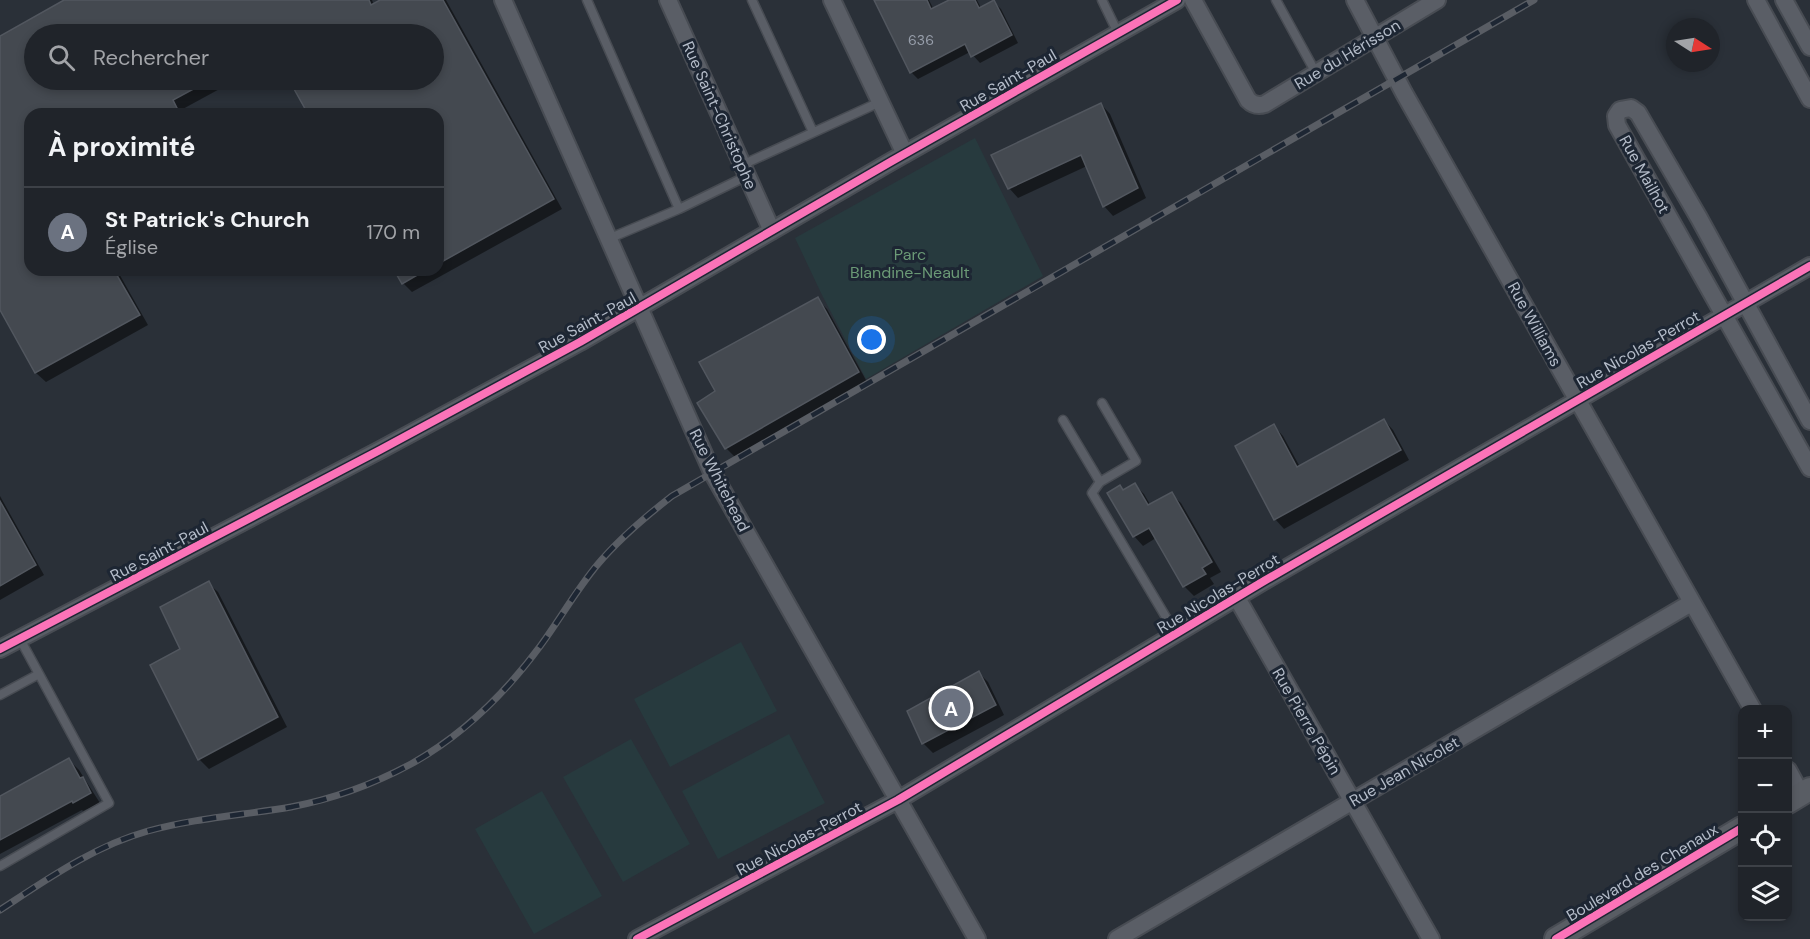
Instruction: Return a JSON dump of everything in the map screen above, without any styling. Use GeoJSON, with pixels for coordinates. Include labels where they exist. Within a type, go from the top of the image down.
{"type":"FeatureCollection","features":[{"type":"Feature","properties":{"kind":"street","name":"Rue Whitehead"},"geometry":{"type":"LineString","coordinates":[[503,0],[712,472],[977,939]]}},
{"type":"Feature","properties":{"kind":"street","name":"Rue Saint-Christophe"},"geometry":{"type":"LineString","coordinates":[[668,0],[772,231]]}},
{"type":"Feature","properties":{"kind":"street"},"geometry":{"type":"LineString","coordinates":[[832,0],[905,154]]}},
{"type":"Feature","properties":{"kind":"street","name":"Rue Saint-Paul"},"geometry":{"type":"LineString","coordinates":[[0,649],[380,450],[639,309],[905,154],[1177,0]]}},
{"type":"Feature","properties":{"kind":"street","name":"Rue du Hérisson"},"geometry":{"type":"LineString","coordinates":[[1193,0],[1248,100],[1256,105],[1265,104],[1437,0]]}},
{"type":"Feature","properties":{"kind":"street","name":"Rue Williams"},"geometry":{"type":"LineString","coordinates":[[1354,0],[1750,705]]}},
{"type":"Feature","properties":{"kind":"street"},"geometry":{"type":"LineString","coordinates":[[1756,0],[1810,99]]}},
{"type":"Feature","properties":{"kind":"street"},"geometry":{"type":"LineString","coordinates":[[1784,0],[1810,47]]}},
{"type":"Feature","properties":{"kind":"street","name":"Rue Mailhot"},"geometry":{"type":"LineString","coordinates":[[1810,421],[1699,218],[1638,113],[1628,107],[1620,110],[1616,116],[1617,125],[1810,468]]}},
{"type":"Feature","properties":{"kind":"street","name":"Rue Nicolas-Perrot"},"geometry":{"type":"LineString","coordinates":[[637,939],[898,800],[1237,598],[1810,266]]}},
{"type":"Feature","properties":{"kind":"street","name":"Rue Pierre Pépin"},"geometry":{"type":"LineString","coordinates":[[1237,598],[1431,939]]}},
{"type":"Feature","properties":{"kind":"street","name":"Rue Jean Nicolet"},"geometry":{"type":"LineString","coordinates":[[1117,939],[1691,603]]}},
{"type":"Feature","properties":{"kind":"street"},"geometry":{"type":"LineString","coordinates":[[1792,778],[1800,795]]}},
{"type":"Feature","properties":{"kind":"street","name":"Boulevard des Chenaux"},"geometry":{"type":"LineString","coordinates":[[1556,939],[1738,831]]}},
{"type":"Feature","properties":{"kind":"lane"},"geometry":{"type":"LineString","coordinates":[[587,0],[679,209]]}},
{"type":"Feature","properties":{"kind":"lane"},"geometry":{"type":"LineString","coordinates":[[752,0],[813,132]]}},
{"type":"Feature","properties":{"kind":"lane"},"geometry":{"type":"LineString","coordinates":[[1102,0],[1118,33]]}},
{"type":"Feature","properties":{"kind":"lane"},"geometry":{"type":"LineString","coordinates":[[1276,0],[1316,73]]}},
{"type":"Feature","properties":{"kind":"lane"},"geometry":{"type":"LineString","coordinates":[[608,239],[679,209],[813,132],[880,102]]}},
{"type":"Feature","properties":{"kind":"lane"},"geometry":{"type":"LineString","coordinates":[[1102,403],[1136,461],[1100,482],[1092,493],[1176,634]]}},
{"type":"Feature","properties":{"kind":"lane"},"geometry":{"type":"LineString","coordinates":[[1063,420],[1100,482]]}},
{"type":"Feature","properties":{"kind":"lane"},"geometry":{"type":"LineString","coordinates":[[0,866],[109,803],[20,639]]}},
{"type":"Feature","properties":{"kind":"lane"},"geometry":{"type":"LineString","coordinates":[[0,695],[39,674]]}},
{"type":"Feature","properties":{"kind":"green space","name":"Parc Blandine-Neault"},"geometry":{"type":"Polygon","coordinates":[[[975,138],[1043,276],[866,379],[795,238],[975,138]]]}},
{"type":"Feature","properties":{"kind":"green space"},"geometry":{"type":"Polygon","coordinates":[[[741,642],[777,711],[670,767],[634,699],[741,642]]]}},
{"type":"Feature","properties":{"kind":"green space"},"geometry":{"type":"Polygon","coordinates":[[[789,734],[825,803],[718,859],[682,791],[789,734]]]}},
{"type":"Feature","properties":{"kind":"green space"},"geometry":{"type":"Polygon","coordinates":[[[631,739],[690,844],[623,882],[563,777],[631,739]]]}},
{"type":"Feature","properties":{"kind":"green space"},"geometry":{"type":"Polygon","coordinates":[[[542,791],[602,896],[534,934],[475,829],[542,791]]]}},
{"type":"Feature","properties":{"kind":"building"},"geometry":{"type":"Polygon","coordinates":[[[64,0],[369,0],[371,5],[380,0],[443,0],[554,199],[444,261],[444,108],[305,108],[295,90],[444,90],[444,24],[24,24],[24,90],[192,90],[173,100],[177,108],[24,108],[24,276],[117,276],[140,315],[35,373],[0,310],[0,36],[64,0]]]}},
{"type":"Feature","properties":{"kind":"building"},"geometry":{"type":"Polygon","coordinates":[[[874,0],[927,0],[931,9],[949,0],[975,0],[979,8],[994,0],[1012,35],[971,57],[965,44],[910,73],[874,0]]]}},
{"type":"Feature","properties":{"kind":"building"},"geometry":{"type":"Polygon","coordinates":[[[1101,103],[1138,188],[1103,207],[1081,155],[1008,189],[991,155],[1101,103]]]}},
{"type":"Feature","properties":{"kind":"building"},"geometry":{"type":"Polygon","coordinates":[[[397,276],[416,276],[402,284],[397,276]]]}},
{"type":"Feature","properties":{"kind":"building"},"geometry":{"type":"Polygon","coordinates":[[[818,297],[859,372],[725,449],[697,403],[715,391],[699,362],[818,297]]]}},
{"type":"Feature","properties":{"kind":"building"},"geometry":{"type":"Polygon","coordinates":[[[1384,419],[1401,450],[1274,520],[1235,446],[1274,424],[1297,467],[1384,419]]]}},
{"type":"Feature","properties":{"kind":"building"},"geometry":{"type":"Polygon","coordinates":[[[1135,483],[1148,505],[1172,492],[1212,562],[1202,568],[1206,574],[1183,587],[1149,528],[1133,537],[1107,493],[1120,485],[1123,490],[1135,483]]]}},
{"type":"Feature","properties":{"kind":"building"},"geometry":{"type":"Polygon","coordinates":[[[0,501],[36,565],[0,586],[0,501]]]}},
{"type":"Feature","properties":{"kind":"building"},"geometry":{"type":"Polygon","coordinates":[[[209,581],[278,717],[198,760],[150,665],[180,649],[160,607],[209,581]]]}},
{"type":"Feature","properties":{"kind":"building"},"geometry":{"type":"Polygon","coordinates":[[[979,671],[996,705],[922,744],[907,711],[979,671]]]}},
{"type":"Feature","properties":{"kind":"building"},"geometry":{"type":"Polygon","coordinates":[[[69,758],[91,793],[0,840],[0,796],[69,758]]]}},
{"type":"Feature","properties":{"kind":"railway"},"geometry":{"type":"LineString","coordinates":[[0,910],[71,865],[128,837],[184,823],[291,807],[322,800],[383,778],[430,753],[465,727],[498,697],[541,645],[598,564],[633,528],[672,496],[1534,0]]}},
{"type":"Feature","properties":{"kind":"cycle path"},"geometry":{"type":"LineString","coordinates":[[0,649],[380,450],[580,342],[892,161],[1177,0]]}},
{"type":"Feature","properties":{"kind":"cycle path"},"geometry":{"type":"LineString","coordinates":[[637,939],[898,800],[1264,581],[1810,266]]}},
{"type":"Feature","properties":{"kind":"cycle path"},"geometry":{"type":"LineString","coordinates":[[1556,939],[1738,830]]}},
{"type":"Feature","properties":{"kind":"place","name":"St Patrick's Church"},"geometry":{"type":"Point","coordinates":[951,708]}}]}
